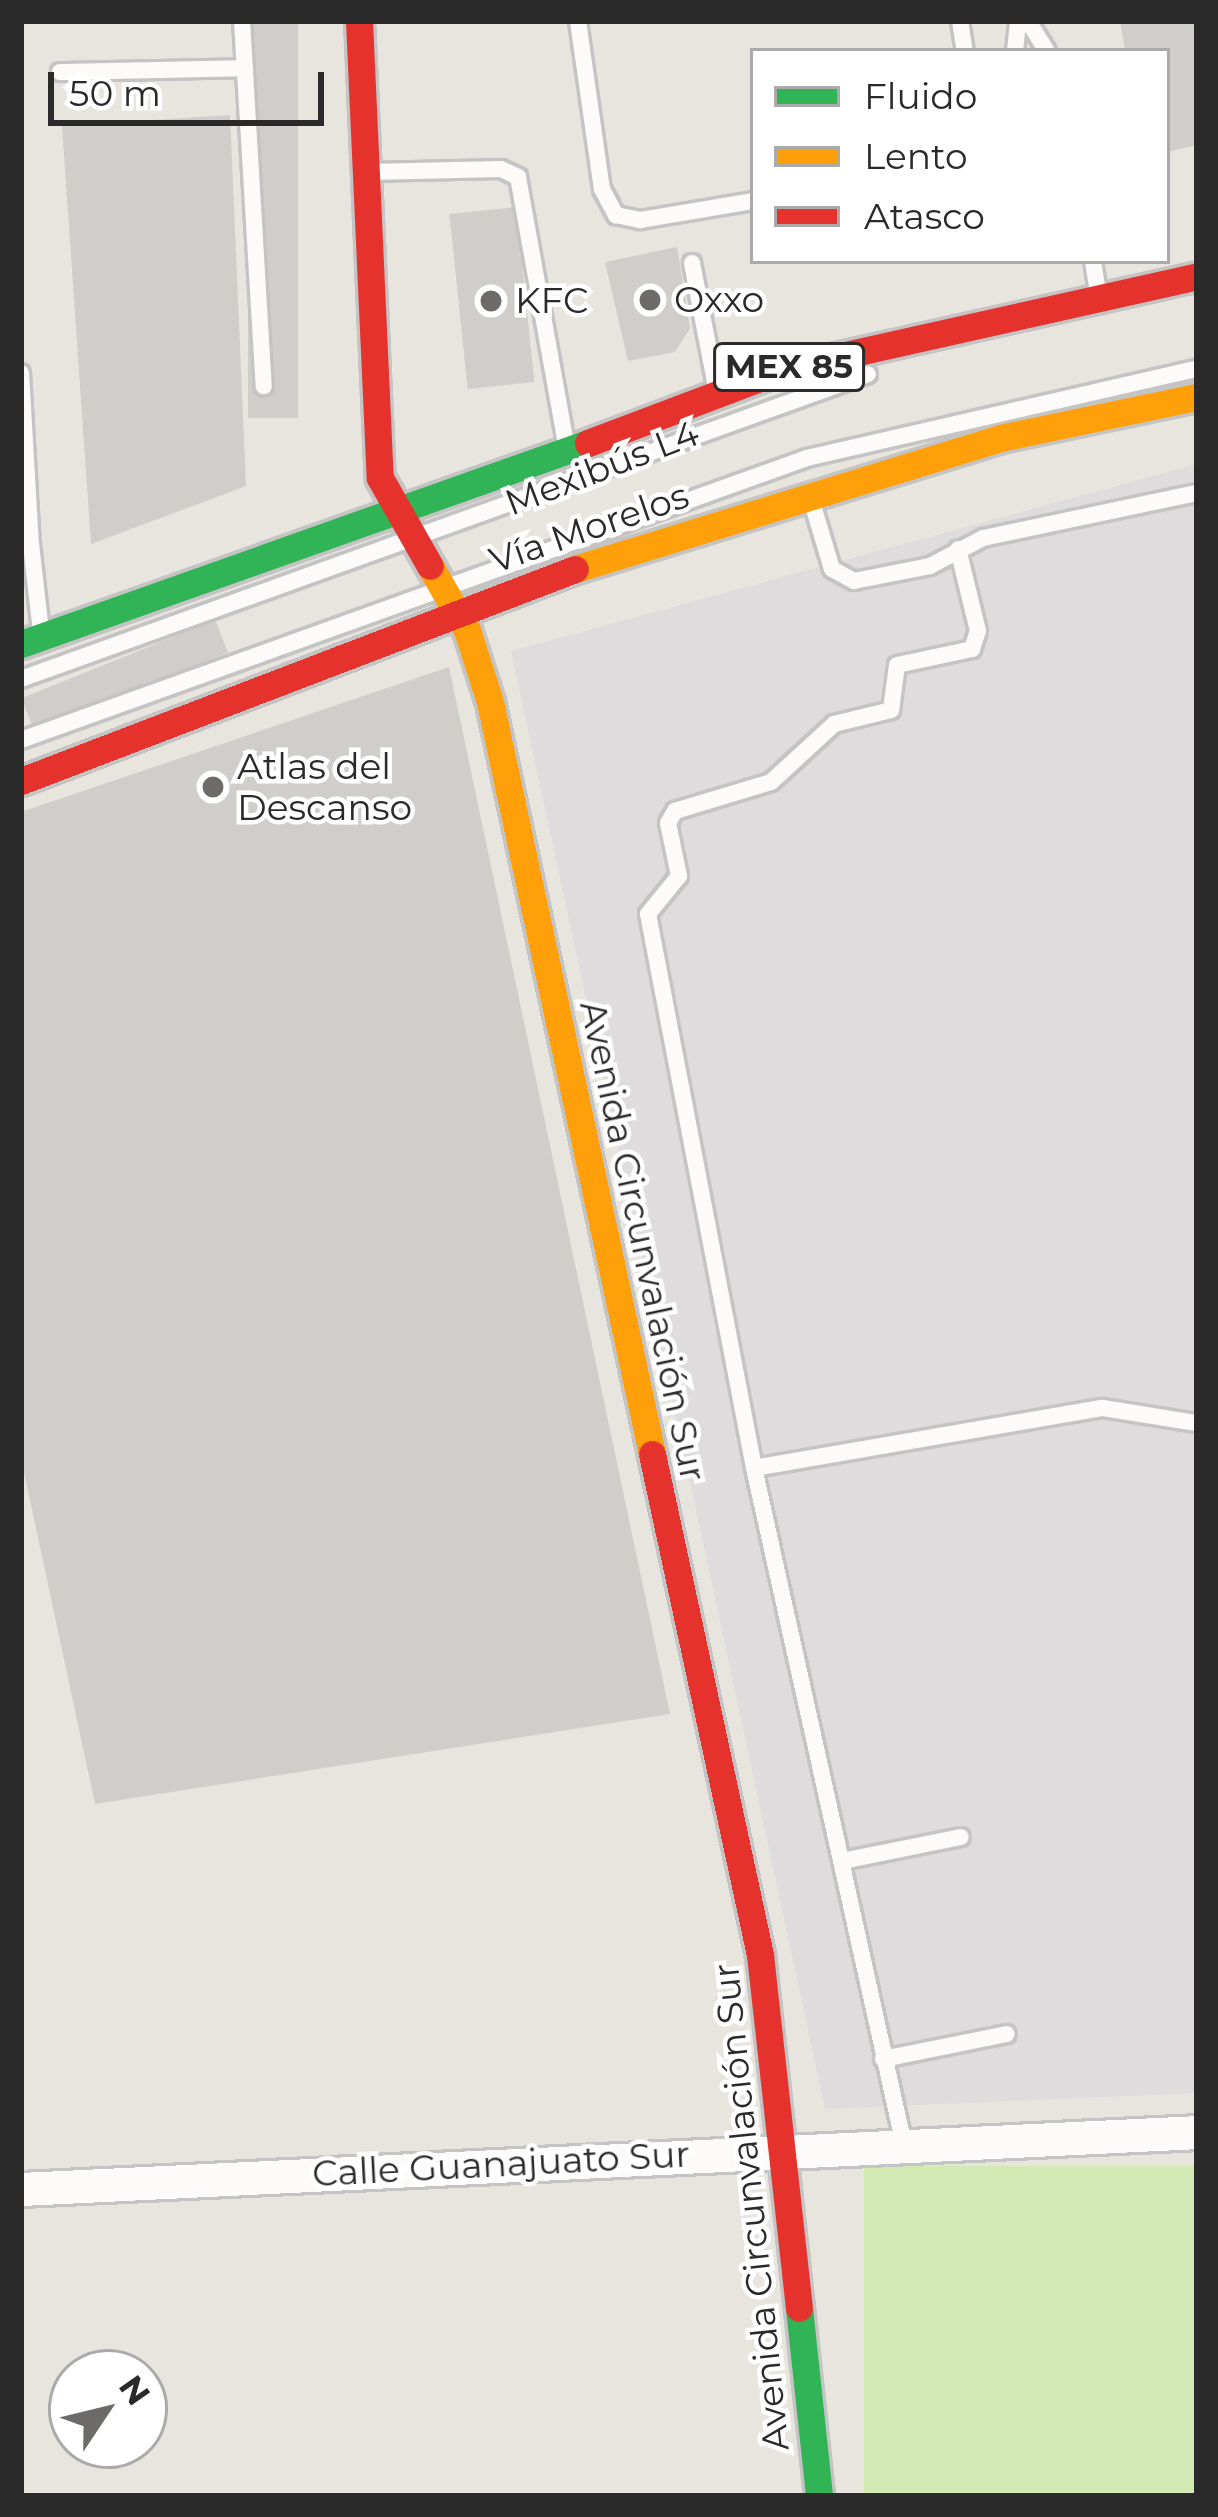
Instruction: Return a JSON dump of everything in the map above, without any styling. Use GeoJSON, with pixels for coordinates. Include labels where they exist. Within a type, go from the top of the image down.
{"type":"FeatureCollection","features":[{"type":"Feature","properties":{"kind":"street","name":"Avenida Circunvalación Sur"},"geometry":{"type":"LineString","coordinates":[[359,21],[378,466],[397,515],[459,613],[490,702],[747,1894],[787,2148],[819,2496]]}},
{"type":"Feature","properties":{"kind":"street","name":"MEX 85"},"geometry":{"type":"LineString","coordinates":[[31,640],[397,515],[717,393],[875,344],[1197,276]]}},
{"type":"Feature","properties":{"kind":"street","name":"Vía Morelos"},"geometry":{"type":"LineString","coordinates":[[21,781],[459,613],[809,492],[1000,438],[1197,397]]}},
{"type":"Feature","properties":{"kind":"street","name":"Calle Guanajuato Sur"},"geometry":{"type":"LineString","coordinates":[[21,2189],[787,2148],[1197,2132]]}},
{"type":"Feature","properties":{"kind":"lane"},"geometry":{"type":"LineString","coordinates":[[242,21],[264,386]]}},
{"type":"Feature","properties":{"kind":"lane"},"geometry":{"type":"LineString","coordinates":[[578,21],[602,189],[616,215],[640,220],[750,202]]}},
{"type":"Feature","properties":{"kind":"lane"},"geometry":{"type":"LineString","coordinates":[[1023,21],[1045,48]]}},
{"type":"Feature","properties":{"kind":"lane"},"geometry":{"type":"LineString","coordinates":[[60,72],[245,68]]}},
{"type":"Feature","properties":{"kind":"lane"},"geometry":{"type":"LineString","coordinates":[[367,172],[501,169],[518,177],[567,451]]}},
{"type":"Feature","properties":{"kind":"lane"},"geometry":{"type":"LineString","coordinates":[[692,263],[717,393]]}},
{"type":"Feature","properties":{"kind":"lane"},"geometry":{"type":"LineString","coordinates":[[1094,264],[1099,295]]}},
{"type":"Feature","properties":{"kind":"lane","name":"Mexibús L4"},"geometry":{"type":"LineString","coordinates":[[21,679],[239,596],[413,542],[829,386],[1150,309]]}},
{"type":"Feature","properties":{"kind":"lane","name":"Mexibús L4"},"geometry":{"type":"LineString","coordinates":[[21,740],[807,458],[1197,369]]}},
{"type":"Feature","properties":{"kind":"lane"},"geometry":{"type":"LineString","coordinates":[[21,374],[31,640]]}},
{"type":"Feature","properties":{"kind":"lane"},"geometry":{"type":"LineString","coordinates":[[809,492],[822,545],[842,578],[912,571],[958,549],[1197,493]]}},
{"type":"Feature","properties":{"kind":"lane"},"geometry":{"type":"LineString","coordinates":[[904,2145],[754,1468],[648,914],[679,876],[668,823],[680,808],[781,777],[834,724],[891,710],[897,665],[971,650],[978,631],[958,549]]}},
{"type":"Feature","properties":{"kind":"lane"},"geometry":{"type":"LineString","coordinates":[[754,1468],[1103,1408],[1197,1424]]}},
{"type":"Feature","properties":{"kind":"lane"},"geometry":{"type":"LineString","coordinates":[[842,1862],[962,1837]]}},
{"type":"Feature","properties":{"kind":"lane"},"geometry":{"type":"LineString","coordinates":[[883,2059],[1007,2035]]}},
{"type":"Feature","properties":{"kind":"shaded area"},"geometry":{"type":"Polygon","coordinates":[[[1197,464],[1197,2093],[825,2109],[511,651],[1197,464]]]}},
{"type":"Feature","properties":{"kind":"green space"},"geometry":{"type":"Polygon","coordinates":[[[864,2166],[1197,2166],[1197,2496],[864,2496],[864,2166]]]}},
{"type":"Feature","properties":{"kind":"building"},"geometry":{"type":"Polygon","coordinates":[[[248,21],[298,21],[298,418],[248,418],[248,21]]]}},
{"type":"Feature","properties":{"kind":"building"},"geometry":{"type":"Polygon","coordinates":[[[1120,21],[1197,21],[1197,145],[1170,151],[1170,48],[1124,48],[1120,21]]]}},
{"type":"Feature","properties":{"kind":"building"},"geometry":{"type":"Polygon","coordinates":[[[230,115],[246,486],[91,544],[62,126],[230,115]]]}},
{"type":"Feature","properties":{"kind":"building"},"geometry":{"type":"Polygon","coordinates":[[[516,207],[534,382],[468,389],[449,214],[516,207]]]}},
{"type":"Feature","properties":{"kind":"building"},"geometry":{"type":"Polygon","coordinates":[[[677,247],[690,328],[675,352],[628,361],[605,262],[677,247]]]}},
{"type":"Feature","properties":{"kind":"building"},"geometry":{"type":"Polygon","coordinates":[[[215,620],[228,652],[34,731],[21,698],[215,620]]]}},
{"type":"Feature","properties":{"kind":"building"},"geometry":{"type":"Polygon","coordinates":[[[449,667],[670,1714],[95,1804],[21,1458],[21,812],[449,667]]]}},
{"type":"Feature","properties":{"kind":"traffic: fast"},"geometry":{"type":"LineString","coordinates":[[21,644],[588,443]]}},
{"type":"Feature","properties":{"kind":"traffic: fast"},"geometry":{"type":"LineString","coordinates":[[799,2308],[819,2496]]}},
{"type":"Feature","properties":{"kind":"traffic: slow"},"geometry":{"type":"LineString","coordinates":[[575,569],[1000,438],[1197,397]]}},
{"type":"Feature","properties":{"kind":"traffic: slow"},"geometry":{"type":"LineString","coordinates":[[430,566],[467,630],[490,702],[652,1454]]}},
{"type":"Feature","properties":{"kind":"traffic: jam"},"geometry":{"type":"LineString","coordinates":[[359,21],[380,478],[430,566]]}},
{"type":"Feature","properties":{"kind":"traffic: jam"},"geometry":{"type":"LineString","coordinates":[[588,443],[787,368],[1197,276]]}},
{"type":"Feature","properties":{"kind":"traffic: jam"},"geometry":{"type":"LineString","coordinates":[[21,781],[575,569]]}},
{"type":"Feature","properties":{"kind":"traffic: jam"},"geometry":{"type":"LineString","coordinates":[[652,1454],[760,1955],[799,2308]]}},
{"type":"Feature","properties":{"kind":"place","name":"Oxxo"},"geometry":{"type":"Point","coordinates":[650,300]}},
{"type":"Feature","properties":{"kind":"place","name":"KFC"},"geometry":{"type":"Point","coordinates":[491,301]}},
{"type":"Feature","properties":{"kind":"place","name":"Atlas del Descanso"},"geometry":{"type":"Point","coordinates":[213,787]}}]}
